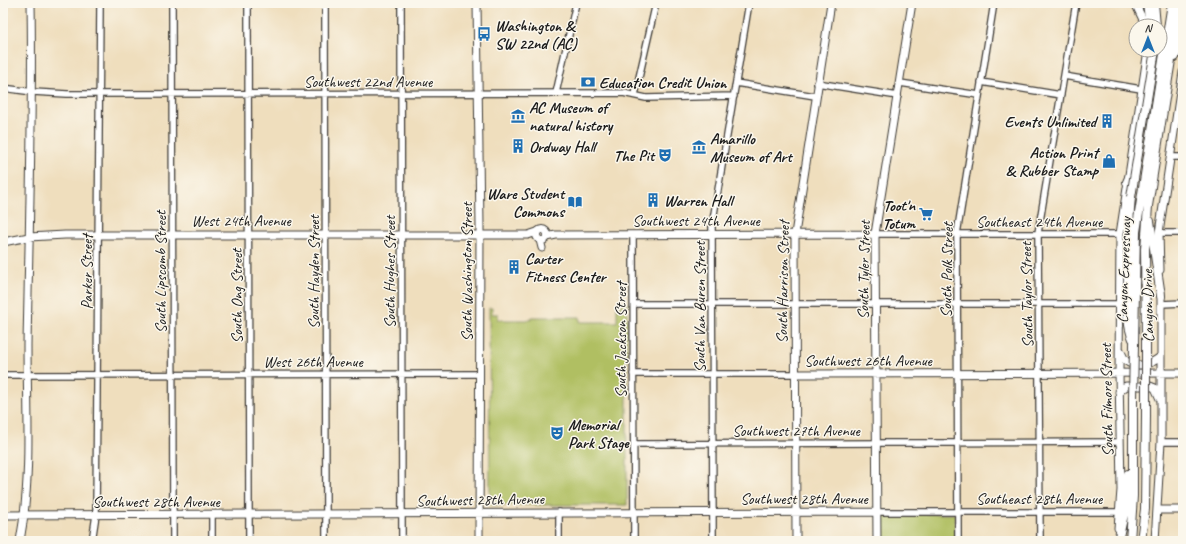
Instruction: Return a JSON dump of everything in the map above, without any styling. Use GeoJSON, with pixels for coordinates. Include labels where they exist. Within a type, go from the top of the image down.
{"type":"FeatureCollection","features":[{"type":"Feature","properties":{"kind":"highway"},"geometry":{"type":"LineString","coordinates":[[1147,3],[1149,18]]}},
{"type":"Feature","properties":{"kind":"highway"},"geometry":{"type":"LineString","coordinates":[[1154,3],[1155,18]]}},
{"type":"Feature","properties":{"kind":"highway","name":"Canyon Expressway"},"geometry":{"type":"LineString","coordinates":[[1130,541],[1133,451],[1136,232],[1172,3]]}},
{"type":"Feature","properties":{"kind":"highway","name":"Canyon Expressway"},"geometry":{"type":"LineString","coordinates":[[1141,541],[1145,502],[1146,416],[1144,249],[1148,206],[1180,3]]}},
{"type":"Feature","properties":{"kind":"highway"},"geometry":{"type":"LineString","coordinates":[[1166,88],[1183,33]]}},
{"type":"Feature","properties":{"kind":"highway"},"geometry":{"type":"LineString","coordinates":[[1134,344],[1128,329],[1128,231],[1131,197],[1154,58]]}},
{"type":"Feature","properties":{"kind":"highway"},"geometry":{"type":"LineString","coordinates":[[1127,182],[1139,154],[1156,100]]}},
{"type":"Feature","properties":{"kind":"highway"},"geometry":{"type":"LineString","coordinates":[[1148,206],[1161,300]]}},
{"type":"Feature","properties":{"kind":"highway"},"geometry":{"type":"LineString","coordinates":[[1117,541],[1126,500],[1129,465],[1133,451]]}},
{"type":"Feature","properties":{"kind":"main road"},"geometry":{"type":"LineString","coordinates":[[20,541],[24,515],[27,464],[29,237],[33,92],[31,3]]}},
{"type":"Feature","properties":{"kind":"main road","name":"South Washington Street"},"geometry":{"type":"LineString","coordinates":[[477,3],[480,234],[479,541]]}},
{"type":"Feature","properties":{"kind":"main road","name":"South Harrison Street"},"geometry":{"type":"LineString","coordinates":[[796,541],[794,234],[830,3]]}},
{"type":"Feature","properties":{"kind":"main road","name":"South Tyler Street"},"geometry":{"type":"LineString","coordinates":[[877,541],[876,234],[912,3]]}},
{"type":"Feature","properties":{"kind":"main road"},"geometry":{"type":"LineString","coordinates":[[1135,3],[1142,18]]}},
{"type":"Feature","properties":{"kind":"main road","name":"South Filmore Street"},"geometry":{"type":"LineString","coordinates":[[1119,512],[1121,490],[1119,392],[1120,234],[1147,58]]}},
{"type":"Feature","properties":{"kind":"main road","name":"Canyon Drive"},"geometry":{"type":"LineString","coordinates":[[1155,541],[1161,442],[1161,300],[1159,233],[1172,157],[1183,72]]}},
{"type":"Feature","properties":{"kind":"main road","name":"West 24th Avenue"},"geometry":{"type":"LineString","coordinates":[[3,242],[29,237],[100,234],[480,234]]}},
{"type":"Feature","properties":{"kind":"main road","name":"Southwest 24th Avenue"},"geometry":{"type":"LineString","coordinates":[[480,234],[528,234],[542,236],[876,234]]}},
{"type":"Feature","properties":{"kind":"main road"},"geometry":{"type":"LineString","coordinates":[[1119,346],[1125,360],[1132,364],[1146,365],[1155,362],[1161,356]]}},
{"type":"Feature","properties":{"kind":"main road","name":"Southwest 26th Avenue"},"geometry":{"type":"LineString","coordinates":[[795,374],[1183,373]]}},
{"type":"Feature","properties":{"kind":"main road"},"geometry":{"type":"LineString","coordinates":[[1119,392],[1126,386],[1150,386],[1155,388],[1161,401]]}},
{"type":"Feature","properties":{"kind":"main road"},"geometry":{"type":"LineString","coordinates":[[1158,510],[1183,510]]}},
{"type":"Feature","properties":{"kind":"main road","name":"Southwest 28th Avenue"},"geometry":{"type":"LineString","coordinates":[[3,515],[877,512]]}},
{"type":"Feature","properties":{"kind":"main road"},"geometry":{"type":"LineString","coordinates":[[1117,541],[1119,512]]}},
{"type":"Feature","properties":{"kind":"street","name":"Parker Street"},"geometry":{"type":"LineString","coordinates":[[92,541],[96,515],[100,234],[100,3]]}},
{"type":"Feature","properties":{"kind":"street","name":"South Lipscomb Street"},"geometry":{"type":"LineString","coordinates":[[172,3],[173,541]]}},
{"type":"Feature","properties":{"kind":"street","name":"South Ong Street"},"geometry":{"type":"LineString","coordinates":[[248,3],[250,374],[249,541]]}},
{"type":"Feature","properties":{"kind":"street","name":"South Hayden Street"},"geometry":{"type":"LineString","coordinates":[[325,3],[326,541]]}},
{"type":"Feature","properties":{"kind":"street","name":"South Hughes Street"},"geometry":{"type":"LineString","coordinates":[[401,3],[403,234],[402,541]]}},
{"type":"Feature","properties":{"kind":"street"},"geometry":{"type":"LineString","coordinates":[[556,93],[576,3]]}},
{"type":"Feature","properties":{"kind":"street"},"geometry":{"type":"LineString","coordinates":[[635,95],[656,3]]}},
{"type":"Feature","properties":{"kind":"street","name":"South Van Buren Street"},"geometry":{"type":"LineString","coordinates":[[713,541],[712,235],[749,3]]}},
{"type":"Feature","properties":{"kind":"street","name":"South Polk Street"},"geometry":{"type":"LineString","coordinates":[[958,541],[957,234],[994,3]]}},
{"type":"Feature","properties":{"kind":"street","name":"South Taylor Street"},"geometry":{"type":"LineString","coordinates":[[1040,541],[1040,304],[1038,233],[1076,3]]}},
{"type":"Feature","properties":{"kind":"street"},"geometry":{"type":"LineString","coordinates":[[1064,76],[1141,89]]}},
{"type":"Feature","properties":{"kind":"street"},"geometry":{"type":"LineString","coordinates":[[900,82],[979,95]]}},
{"type":"Feature","properties":{"kind":"street"},"geometry":{"type":"LineString","coordinates":[[981,82],[1061,95]]}},
{"type":"Feature","properties":{"kind":"street"},"geometry":{"type":"LineString","coordinates":[[736,83],[815,96]]}},
{"type":"Feature","properties":{"kind":"street"},"geometry":{"type":"LineString","coordinates":[[817,83],[898,96]]}},
{"type":"Feature","properties":{"kind":"street","name":"Southwest 22nd Avenue"},"geometry":{"type":"LineString","coordinates":[[3,88],[33,92],[173,95],[623,93],[646,98],[734,96]]}},
{"type":"Feature","properties":{"kind":"street"},"geometry":{"type":"LineString","coordinates":[[1172,157],[1183,157]]}},
{"type":"Feature","properties":{"kind":"street"},"geometry":{"type":"LineString","coordinates":[[1159,233],[1183,233]]}},
{"type":"Feature","properties":{"kind":"street","name":"Southwest 24th Avenue"},"geometry":{"type":"LineString","coordinates":[[876,234],[957,234]]}},
{"type":"Feature","properties":{"kind":"street","name":"Southeast 24th Avenue"},"geometry":{"type":"LineString","coordinates":[[957,234],[1120,234]]}},
{"type":"Feature","properties":{"kind":"street","name":"South Jackson Street"},"geometry":{"type":"LineString","coordinates":[[633,235],[634,541]]}},
{"type":"Feature","properties":{"kind":"street"},"geometry":{"type":"LineString","coordinates":[[1161,300],[1183,303]]}},
{"type":"Feature","properties":{"kind":"street"},"geometry":{"type":"LineString","coordinates":[[634,304],[1120,304]]}},
{"type":"Feature","properties":{"kind":"street","name":"West 26th Avenue"},"geometry":{"type":"LineString","coordinates":[[3,375],[480,374]]}},
{"type":"Feature","properties":{"kind":"street","name":"Southwest 26th Avenue"},"geometry":{"type":"LineString","coordinates":[[633,374],[795,374]]}},
{"type":"Feature","properties":{"kind":"street","name":"Southwest 27th Avenue"},"geometry":{"type":"LineString","coordinates":[[634,444],[1120,442]]}},
{"type":"Feature","properties":{"kind":"street"},"geometry":{"type":"LineString","coordinates":[[1161,442],[1183,442]]}},
{"type":"Feature","properties":{"kind":"street"},"geometry":{"type":"LineString","coordinates":[[559,512],[559,541]]}},
{"type":"Feature","properties":{"kind":"street","name":"Southwest 28th Avenue"},"geometry":{"type":"LineString","coordinates":[[877,512],[958,512]]}},
{"type":"Feature","properties":{"kind":"street","name":"Southeast 28th Avenue"},"geometry":{"type":"LineString","coordinates":[[958,512],[1119,512]]}},
{"type":"Feature","properties":{"kind":"street"},"geometry":{"type":"LineString","coordinates":[[212,515],[212,541]]}},
{"type":"Feature","properties":{"kind":"green space"},"geometry":{"type":"Polygon","coordinates":[[[621,303],[627,303],[627,505],[490,505],[489,308],[492,308],[492,314],[498,314],[498,320],[531,320],[531,317],[580,317],[580,322],[617,322],[617,307],[621,307],[621,303]]]}},
{"type":"Feature","properties":{"kind":"green space"},"geometry":{"type":"Polygon","coordinates":[[[879,514],[955,514],[955,541],[879,541],[879,514]]]}},
{"type":"Feature","properties":{"kind":"place","name":"Washington & SW 22nd (AC)"},"geometry":{"type":"Point","coordinates":[484,34]}},
{"type":"Feature","properties":{"kind":"place","name":"Education Credit Union"},"geometry":{"type":"Point","coordinates":[588,82]}},
{"type":"Feature","properties":{"kind":"place","name":"AC Museum of natural history"},"geometry":{"type":"Point","coordinates":[518,116]}},
{"type":"Feature","properties":{"kind":"place","name":"Events Unlimited"},"geometry":{"type":"Point","coordinates":[1107,121]}},
{"type":"Feature","properties":{"kind":"place","name":"Ordway Hall"},"geometry":{"type":"Point","coordinates":[518,146]}},
{"type":"Feature","properties":{"kind":"place","name":"Amarillo Museum of Art"},"geometry":{"type":"Point","coordinates":[699,147]}},
{"type":"Feature","properties":{"kind":"place","name":"The Pit"},"geometry":{"type":"Point","coordinates":[665,155]}},
{"type":"Feature","properties":{"kind":"place","name":"Action Print & Rubber Stamp"},"geometry":{"type":"Point","coordinates":[1109,161]}},
{"type":"Feature","properties":{"kind":"place","name":"Warren Hall"},"geometry":{"type":"Point","coordinates":[653,200]}},
{"type":"Feature","properties":{"kind":"place","name":"Ware Student Commons"},"geometry":{"type":"Point","coordinates":[575,202]}},
{"type":"Feature","properties":{"kind":"place","name":"Toot'n Totum"},"geometry":{"type":"Point","coordinates":[926,214]}},
{"type":"Feature","properties":{"kind":"place","name":"Carter Fitness Center"},"geometry":{"type":"Point","coordinates":[514,267]}},
{"type":"Feature","properties":{"kind":"place","name":"Memorial Park Stage"},"geometry":{"type":"Point","coordinates":[557,433]}}]}
